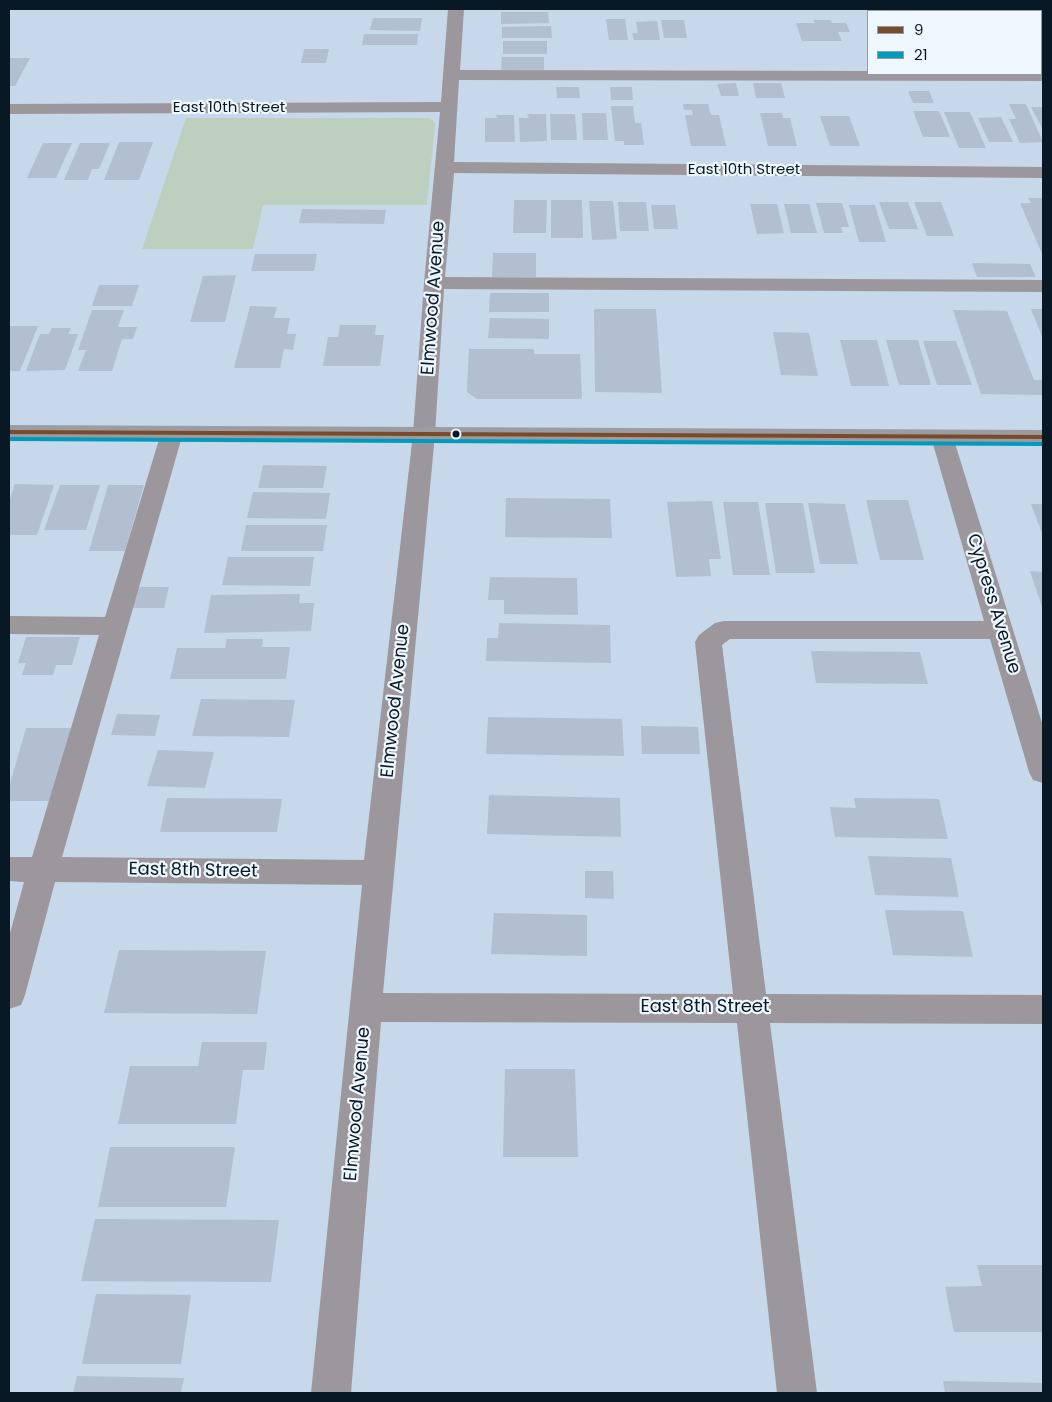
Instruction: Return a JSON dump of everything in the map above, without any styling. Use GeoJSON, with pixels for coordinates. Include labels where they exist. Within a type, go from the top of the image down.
{"type":"FeatureCollection","features":[{"type":"Feature","properties":{"kind":"main road"},"geometry":{"type":"LineString","coordinates":[[9,432],[1043,437]]}},
{"type":"Feature","properties":{"kind":"street","name":"Elmwood Avenue"},"geometry":{"type":"LineString","coordinates":[[331,1393],[378,873],[424,434],[456,9]]}},
{"type":"Feature","properties":{"kind":"street"},"geometry":{"type":"LineString","coordinates":[[451,75],[1043,76]]}},
{"type":"Feature","properties":{"kind":"street","name":"East 10th Street"},"geometry":{"type":"LineString","coordinates":[[9,109],[449,107]]}},
{"type":"Feature","properties":{"kind":"street","name":"East 10th Street"},"geometry":{"type":"LineString","coordinates":[[445,167],[1043,172]]}},
{"type":"Feature","properties":{"kind":"street"},"geometry":{"type":"LineString","coordinates":[[434,284],[1043,286]]}},
{"type":"Feature","properties":{"kind":"street"},"geometry":{"type":"LineString","coordinates":[[9,995],[43,869],[172,433]]}},
{"type":"Feature","properties":{"kind":"street","name":"Cypress Avenue"},"geometry":{"type":"LineString","coordinates":[[942,437],[1043,772]]}},
{"type":"Feature","properties":{"kind":"street"},"geometry":{"type":"LineString","coordinates":[[9,625],[115,626]]}},
{"type":"Feature","properties":{"kind":"street"},"geometry":{"type":"LineString","coordinates":[[797,1393],[708,642],[724,630],[1001,630]]}},
{"type":"Feature","properties":{"kind":"street","name":"East 8th Street"},"geometry":{"type":"LineString","coordinates":[[9,869],[378,873]]}},
{"type":"Feature","properties":{"kind":"street","name":"East 8th Street"},"geometry":{"type":"LineString","coordinates":[[367,1007],[1043,1009]]}},
{"type":"Feature","properties":{"kind":"green space"},"geometry":{"type":"Polygon","coordinates":[[[186,118],[428,118],[433,120],[435,124],[427,205],[263,205],[253,249],[142,249],[186,118]]]}},
{"type":"Feature","properties":{"kind":"building"},"geometry":{"type":"Polygon","coordinates":[[[501,12],[548,12],[549,23],[501,24],[501,12]]]}},
{"type":"Feature","properties":{"kind":"building"},"geometry":{"type":"Polygon","coordinates":[[[373,18],[422,18],[420,31],[370,30],[373,18]]]}},
{"type":"Feature","properties":{"kind":"building"},"geometry":{"type":"Polygon","coordinates":[[[606,19],[625,19],[628,40],[609,40],[606,19]]]}},
{"type":"Feature","properties":{"kind":"building"},"geometry":{"type":"Polygon","coordinates":[[[661,20],[684,20],[687,38],[664,38],[661,20]]]}},
{"type":"Feature","properties":{"kind":"building"},"geometry":{"type":"Polygon","coordinates":[[[813,20],[831,20],[832,23],[846,23],[850,32],[838,32],[842,41],[802,41],[796,23],[815,23],[813,20]]]}},
{"type":"Feature","properties":{"kind":"building"},"geometry":{"type":"Polygon","coordinates":[[[657,21],[660,40],[634,40],[632,33],[638,33],[636,22],[657,21]]]}},
{"type":"Feature","properties":{"kind":"building"},"geometry":{"type":"Polygon","coordinates":[[[551,26],[552,38],[502,38],[502,27],[551,26]]]}},
{"type":"Feature","properties":{"kind":"building"},"geometry":{"type":"Polygon","coordinates":[[[364,34],[418,34],[417,45],[362,45],[364,34]]]}},
{"type":"Feature","properties":{"kind":"building"},"geometry":{"type":"Polygon","coordinates":[[[503,41],[547,41],[547,54],[503,54],[503,41]]]}},
{"type":"Feature","properties":{"kind":"building"},"geometry":{"type":"Polygon","coordinates":[[[304,49],[329,49],[326,63],[301,63],[304,49]]]}},
{"type":"Feature","properties":{"kind":"building"},"geometry":{"type":"Polygon","coordinates":[[[502,57],[544,57],[544,70],[501,70],[502,57]]]}},
{"type":"Feature","properties":{"kind":"building"},"geometry":{"type":"Polygon","coordinates":[[[9,58],[30,58],[15,86],[9,86],[9,58]]]}},
{"type":"Feature","properties":{"kind":"building"},"geometry":{"type":"Polygon","coordinates":[[[736,83],[739,96],[721,96],[717,84],[736,83]]]}},
{"type":"Feature","properties":{"kind":"building"},"geometry":{"type":"Polygon","coordinates":[[[753,83],[781,83],[785,98],[756,98],[753,83]]]}},
{"type":"Feature","properties":{"kind":"building"},"geometry":{"type":"Polygon","coordinates":[[[556,87],[579,87],[580,98],[557,98],[556,87]]]}},
{"type":"Feature","properties":{"kind":"building"},"geometry":{"type":"Polygon","coordinates":[[[610,87],[632,87],[633,100],[611,100],[610,87]]]}},
{"type":"Feature","properties":{"kind":"building"},"geometry":{"type":"Polygon","coordinates":[[[908,91],[929,91],[934,103],[913,103],[908,91]]]}},
{"type":"Feature","properties":{"kind":"building"},"geometry":{"type":"Polygon","coordinates":[[[683,104],[708,104],[711,115],[719,115],[726,146],[691,146],[685,115],[693,115],[692,110],[684,110],[683,104]]]}},
{"type":"Feature","properties":{"kind":"building"},"geometry":{"type":"Polygon","coordinates":[[[1009,104],[1026,104],[1043,142],[1020,143],[1009,119],[1016,119],[1009,104]]]}},
{"type":"Feature","properties":{"kind":"building"},"geometry":{"type":"Polygon","coordinates":[[[611,106],[633,106],[635,123],[641,123],[644,145],[624,145],[624,141],[615,141],[611,106]]]}},
{"type":"Feature","properties":{"kind":"building"},"geometry":{"type":"Polygon","coordinates":[[[1031,107],[1043,107],[1043,130],[1031,107]]]}},
{"type":"Feature","properties":{"kind":"building"},"geometry":{"type":"Polygon","coordinates":[[[913,111],[939,111],[950,137],[923,137],[913,111]]]}},
{"type":"Feature","properties":{"kind":"building"},"geometry":{"type":"Polygon","coordinates":[[[944,112],[970,112],[986,148],[959,148],[944,112]]]}},
{"type":"Feature","properties":{"kind":"building"},"geometry":{"type":"Polygon","coordinates":[[[582,113],[606,113],[608,140],[583,140],[582,113]]]}},
{"type":"Feature","properties":{"kind":"building"},"geometry":{"type":"Polygon","coordinates":[[[760,113],[782,113],[783,118],[790,118],[797,146],[768,146],[760,113]]]}},
{"type":"Feature","properties":{"kind":"building"},"geometry":{"type":"Polygon","coordinates":[[[527,114],[546,114],[547,141],[520,142],[519,118],[529,118],[527,114]]]}},
{"type":"Feature","properties":{"kind":"building"},"geometry":{"type":"Polygon","coordinates":[[[550,114],[575,114],[577,140],[551,140],[550,114]]]}},
{"type":"Feature","properties":{"kind":"building"},"geometry":{"type":"Polygon","coordinates":[[[496,115],[514,115],[515,142],[485,142],[485,118],[497,118],[496,115]]]}},
{"type":"Feature","properties":{"kind":"building"},"geometry":{"type":"Polygon","coordinates":[[[820,116],[849,116],[860,146],[830,146],[820,116]]]}},
{"type":"Feature","properties":{"kind":"building"},"geometry":{"type":"Polygon","coordinates":[[[1001,117],[1013,142],[989,142],[978,118],[1001,117]]]}},
{"type":"Feature","properties":{"kind":"building"},"geometry":{"type":"Polygon","coordinates":[[[119,142],[153,142],[139,180],[104,180],[119,142]]]}},
{"type":"Feature","properties":{"kind":"building"},"geometry":{"type":"Polygon","coordinates":[[[43,143],[72,143],[56,178],[27,178],[43,143]]]}},
{"type":"Feature","properties":{"kind":"building"},"geometry":{"type":"Polygon","coordinates":[[[80,143],[110,143],[99,169],[92,169],[88,180],[64,180],[80,143]]]}},
{"type":"Feature","properties":{"kind":"building"},"geometry":{"type":"Polygon","coordinates":[[[1028,198],[1043,198],[1043,256],[1020,203],[1031,203],[1028,198]]]}},
{"type":"Feature","properties":{"kind":"building"},"geometry":{"type":"Polygon","coordinates":[[[514,200],[547,200],[546,233],[513,233],[514,200]]]}},
{"type":"Feature","properties":{"kind":"building"},"geometry":{"type":"Polygon","coordinates":[[[551,200],[582,200],[583,238],[551,238],[551,200]]]}},
{"type":"Feature","properties":{"kind":"building"},"geometry":{"type":"Polygon","coordinates":[[[589,201],[613,201],[617,239],[592,240],[589,201]]]}},
{"type":"Feature","properties":{"kind":"building"},"geometry":{"type":"Polygon","coordinates":[[[618,202],[646,202],[649,231],[620,231],[618,202]]]}},
{"type":"Feature","properties":{"kind":"building"},"geometry":{"type":"Polygon","coordinates":[[[879,202],[908,202],[918,229],[889,229],[879,202]]]}},
{"type":"Feature","properties":{"kind":"building"},"geometry":{"type":"Polygon","coordinates":[[[914,202],[941,202],[954,236],[927,236],[914,202]]]}},
{"type":"Feature","properties":{"kind":"building"},"geometry":{"type":"Polygon","coordinates":[[[816,203],[842,203],[849,227],[841,227],[843,233],[824,233],[816,203]]]}},
{"type":"Feature","properties":{"kind":"building"},"geometry":{"type":"Polygon","coordinates":[[[750,204],[777,204],[784,233],[757,234],[750,204]]]}},
{"type":"Feature","properties":{"kind":"building"},"geometry":{"type":"Polygon","coordinates":[[[784,204],[809,204],[817,233],[791,233],[784,204]]]}},
{"type":"Feature","properties":{"kind":"building"},"geometry":{"type":"Polygon","coordinates":[[[651,205],[675,205],[678,229],[654,229],[651,205]]]}},
{"type":"Feature","properties":{"kind":"building"},"geometry":{"type":"Polygon","coordinates":[[[849,205],[875,205],[886,242],[859,242],[849,205]]]}},
{"type":"Feature","properties":{"kind":"building"},"geometry":{"type":"Polygon","coordinates":[[[302,209],[386,210],[384,224],[299,223],[302,209]]]}},
{"type":"Feature","properties":{"kind":"building"},"geometry":{"type":"Polygon","coordinates":[[[493,253],[536,253],[536,277],[492,277],[493,253]]]}},
{"type":"Feature","properties":{"kind":"building"},"geometry":{"type":"Polygon","coordinates":[[[255,254],[317,254],[314,271],[251,271],[255,254]]]}},
{"type":"Feature","properties":{"kind":"building"},"geometry":{"type":"Polygon","coordinates":[[[972,263],[1030,264],[1036,277],[977,277],[972,263]]]}},
{"type":"Feature","properties":{"kind":"building"},"geometry":{"type":"Polygon","coordinates":[[[236,275],[225,322],[190,322],[203,276],[236,275]]]}},
{"type":"Feature","properties":{"kind":"building"},"geometry":{"type":"Polygon","coordinates":[[[99,285],[139,285],[132,306],[92,306],[99,285]]]}},
{"type":"Feature","properties":{"kind":"building"},"geometry":{"type":"Polygon","coordinates":[[[490,293],[549,293],[549,312],[489,312],[490,293]]]}},
{"type":"Feature","properties":{"kind":"building"},"geometry":{"type":"Polygon","coordinates":[[[250,306],[277,307],[274,318],[290,318],[287,334],[296,334],[293,350],[284,349],[280,368],[234,368],[250,306]]]}},
{"type":"Feature","properties":{"kind":"building"},"geometry":{"type":"Polygon","coordinates":[[[594,309],[656,309],[662,393],[595,392],[594,309]]]}},
{"type":"Feature","properties":{"kind":"building"},"geometry":{"type":"Polygon","coordinates":[[[1031,309],[1043,309],[1043,339],[1031,309]]]}},
{"type":"Feature","properties":{"kind":"building"},"geometry":{"type":"Polygon","coordinates":[[[92,310],[124,310],[118,327],[137,327],[133,339],[122,339],[112,371],[78,371],[86,350],[78,350],[92,310]]]}},
{"type":"Feature","properties":{"kind":"building"},"geometry":{"type":"Polygon","coordinates":[[[953,310],[1007,311],[1034,380],[1043,380],[1043,395],[981,394],[953,310]]]}},
{"type":"Feature","properties":{"kind":"building"},"geometry":{"type":"Polygon","coordinates":[[[490,318],[549,319],[549,339],[488,338],[490,318]]]}},
{"type":"Feature","properties":{"kind":"building"},"geometry":{"type":"Polygon","coordinates":[[[340,325],[376,325],[375,335],[384,335],[380,366],[323,366],[328,337],[338,337],[340,325]]]}},
{"type":"Feature","properties":{"kind":"building"},"geometry":{"type":"Polygon","coordinates":[[[9,326],[38,326],[20,371],[9,371],[9,326]]]}},
{"type":"Feature","properties":{"kind":"building"},"geometry":{"type":"Polygon","coordinates":[[[52,328],[71,328],[68,334],[78,334],[65,370],[26,371],[40,334],[49,334],[52,328]]]}},
{"type":"Feature","properties":{"kind":"building"},"geometry":{"type":"Polygon","coordinates":[[[773,332],[809,333],[818,376],[781,375],[773,332]]]}},
{"type":"Feature","properties":{"kind":"building"},"geometry":{"type":"Polygon","coordinates":[[[840,340],[877,340],[889,386],[851,386],[840,340]]]}},
{"type":"Feature","properties":{"kind":"building"},"geometry":{"type":"Polygon","coordinates":[[[886,340],[918,340],[931,385],[899,385],[886,340]]]}},
{"type":"Feature","properties":{"kind":"building"},"geometry":{"type":"Polygon","coordinates":[[[923,341],[956,341],[972,385],[937,385],[923,341]]]}},
{"type":"Feature","properties":{"kind":"building"},"geometry":{"type":"Polygon","coordinates":[[[469,349],[534,349],[534,354],[580,354],[582,399],[477,399],[467,392],[469,349]]]}},
{"type":"Feature","properties":{"kind":"building"},"geometry":{"type":"Polygon","coordinates":[[[263,465],[327,466],[323,488],[258,488],[263,465]]]}},
{"type":"Feature","properties":{"kind":"building"},"geometry":{"type":"Polygon","coordinates":[[[15,484],[54,485],[37,535],[9,535],[9,502],[15,484]]]}},
{"type":"Feature","properties":{"kind":"building"},"geometry":{"type":"Polygon","coordinates":[[[60,485],[100,485],[86,530],[44,530],[60,485]]]}},
{"type":"Feature","properties":{"kind":"building"},"geometry":{"type":"Polygon","coordinates":[[[108,485],[144,485],[125,551],[89,551],[108,485]]]}},
{"type":"Feature","properties":{"kind":"building"},"geometry":{"type":"Polygon","coordinates":[[[253,492],[330,493],[326,519],[247,518],[253,492]]]}},
{"type":"Feature","properties":{"kind":"building"},"geometry":{"type":"Polygon","coordinates":[[[506,498],[610,499],[612,538],[505,537],[506,498]]]}},
{"type":"Feature","properties":{"kind":"building"},"geometry":{"type":"Polygon","coordinates":[[[866,500],[908,500],[924,560],[880,560],[866,500]]]}},
{"type":"Feature","properties":{"kind":"building"},"geometry":{"type":"Polygon","coordinates":[[[712,501],[721,559],[709,559],[711,576],[676,577],[667,502],[712,501]]]}},
{"type":"Feature","properties":{"kind":"building"},"geometry":{"type":"Polygon","coordinates":[[[723,502],[758,502],[770,575],[733,575],[723,502]]]}},
{"type":"Feature","properties":{"kind":"building"},"geometry":{"type":"Polygon","coordinates":[[[765,503],[803,503],[815,573],[776,573],[765,503]]]}},
{"type":"Feature","properties":{"kind":"building"},"geometry":{"type":"Polygon","coordinates":[[[808,503],[845,504],[858,564],[820,564],[808,503]]]}},
{"type":"Feature","properties":{"kind":"building"},"geometry":{"type":"Polygon","coordinates":[[[1031,504],[1043,504],[1043,536],[1031,504]]]}},
{"type":"Feature","properties":{"kind":"building"},"geometry":{"type":"Polygon","coordinates":[[[246,525],[327,525],[323,551],[241,551],[246,525]]]}},
{"type":"Feature","properties":{"kind":"building"},"geometry":{"type":"Polygon","coordinates":[[[228,557],[314,557],[310,586],[222,585],[228,557]]]}},
{"type":"Feature","properties":{"kind":"building"},"geometry":{"type":"Polygon","coordinates":[[[1030,571],[1043,572],[1043,610],[1030,571]]]}},
{"type":"Feature","properties":{"kind":"building"},"geometry":{"type":"Polygon","coordinates":[[[490,577],[577,578],[578,615],[504,614],[504,600],[488,600],[490,577]]]}},
{"type":"Feature","properties":{"kind":"building"},"geometry":{"type":"Polygon","coordinates":[[[137,587],[169,587],[164,608],[131,608],[137,587]]]}},
{"type":"Feature","properties":{"kind":"building"},"geometry":{"type":"Polygon","coordinates":[[[300,594],[299,603],[314,603],[311,631],[204,633],[211,595],[300,594]]]}},
{"type":"Feature","properties":{"kind":"building"},"geometry":{"type":"Polygon","coordinates":[[[499,623],[610,625],[611,663],[486,661],[487,638],[498,638],[499,623]]]}},
{"type":"Feature","properties":{"kind":"building"},"geometry":{"type":"Polygon","coordinates":[[[26,637],[80,637],[72,665],[56,665],[53,675],[22,675],[26,663],[18,663],[26,637]]]}},
{"type":"Feature","properties":{"kind":"building"},"geometry":{"type":"Polygon","coordinates":[[[227,639],[263,639],[262,647],[290,647],[286,679],[170,679],[177,648],[225,648],[227,639]]]}},
{"type":"Feature","properties":{"kind":"building"},"geometry":{"type":"Polygon","coordinates":[[[811,651],[920,652],[928,684],[816,683],[811,651]]]}},
{"type":"Feature","properties":{"kind":"building"},"geometry":{"type":"Polygon","coordinates":[[[201,699],[295,700],[289,737],[192,736],[201,699]]]}},
{"type":"Feature","properties":{"kind":"building"},"geometry":{"type":"Polygon","coordinates":[[[117,714],[160,715],[155,736],[111,735],[117,714]]]}},
{"type":"Feature","properties":{"kind":"building"},"geometry":{"type":"Polygon","coordinates":[[[488,717],[622,719],[624,756],[486,754],[488,717]]]}},
{"type":"Feature","properties":{"kind":"building"},"geometry":{"type":"Polygon","coordinates":[[[641,726],[698,727],[700,754],[642,754],[641,726]]]}},
{"type":"Feature","properties":{"kind":"building"},"geometry":{"type":"Polygon","coordinates":[[[26,728],[71,728],[52,801],[9,801],[9,787],[26,728]]]}},
{"type":"Feature","properties":{"kind":"building"},"geometry":{"type":"Polygon","coordinates":[[[158,750],[214,752],[205,788],[147,786],[158,750]]]}},
{"type":"Feature","properties":{"kind":"building"},"geometry":{"type":"Polygon","coordinates":[[[489,795],[620,798],[621,837],[487,834],[489,795]]]}},
{"type":"Feature","properties":{"kind":"building"},"geometry":{"type":"Polygon","coordinates":[[[167,798],[282,799],[277,832],[160,832],[167,798]]]}},
{"type":"Feature","properties":{"kind":"building"},"geometry":{"type":"Polygon","coordinates":[[[854,798],[939,799],[948,839],[835,837],[830,807],[856,808],[854,798]]]}},
{"type":"Feature","properties":{"kind":"building"},"geometry":{"type":"Polygon","coordinates":[[[868,856],[951,858],[959,897],[875,895],[868,856]]]}},
{"type":"Feature","properties":{"kind":"building"},"geometry":{"type":"Polygon","coordinates":[[[585,871],[613,871],[614,899],[585,898],[585,871]]]}},
{"type":"Feature","properties":{"kind":"building"},"geometry":{"type":"Polygon","coordinates":[[[885,910],[963,911],[973,957],[893,955],[885,910]]]}},
{"type":"Feature","properties":{"kind":"building"},"geometry":{"type":"Polygon","coordinates":[[[494,913],[587,915],[587,956],[491,954],[494,913]]]}},
{"type":"Feature","properties":{"kind":"building"},"geometry":{"type":"Polygon","coordinates":[[[119,950],[266,951],[257,1014],[104,1013],[119,950]]]}},
{"type":"Feature","properties":{"kind":"building"},"geometry":{"type":"Polygon","coordinates":[[[202,1042],[267,1042],[264,1070],[243,1070],[236,1124],[118,1124],[130,1066],[198,1066],[202,1042]]]}},
{"type":"Feature","properties":{"kind":"building"},"geometry":{"type":"Polygon","coordinates":[[[505,1069],[575,1069],[578,1157],[503,1157],[505,1069]]]}},
{"type":"Feature","properties":{"kind":"building"},"geometry":{"type":"Polygon","coordinates":[[[110,1147],[235,1147],[226,1207],[98,1207],[110,1147]]]}},
{"type":"Feature","properties":{"kind":"building"},"geometry":{"type":"Polygon","coordinates":[[[95,1219],[279,1220],[271,1282],[81,1281],[95,1219]]]}},
{"type":"Feature","properties":{"kind":"building"},"geometry":{"type":"Polygon","coordinates":[[[977,1265],[1043,1265],[1043,1332],[954,1332],[945,1287],[982,1286],[977,1265]]]}},
{"type":"Feature","properties":{"kind":"building"},"geometry":{"type":"Polygon","coordinates":[[[96,1294],[191,1295],[181,1364],[82,1364],[96,1294]]]}},
{"type":"Feature","properties":{"kind":"building"},"geometry":{"type":"Polygon","coordinates":[[[77,1376],[184,1378],[181,1393],[73,1393],[77,1376]]]}},
{"type":"Feature","properties":{"kind":"building"},"geometry":{"type":"Polygon","coordinates":[[[943,1381],[1043,1383],[1043,1393],[945,1393],[943,1381]]]}},
{"type":"Feature","properties":{"kind":"transit line","name":"9"},"geometry":{"type":"LineString","coordinates":[[9,432],[1043,437]]}},
{"type":"Feature","properties":{"kind":"transit line","name":"21"},"geometry":{"type":"LineString","coordinates":[[9,439],[1043,444]]}}]}
